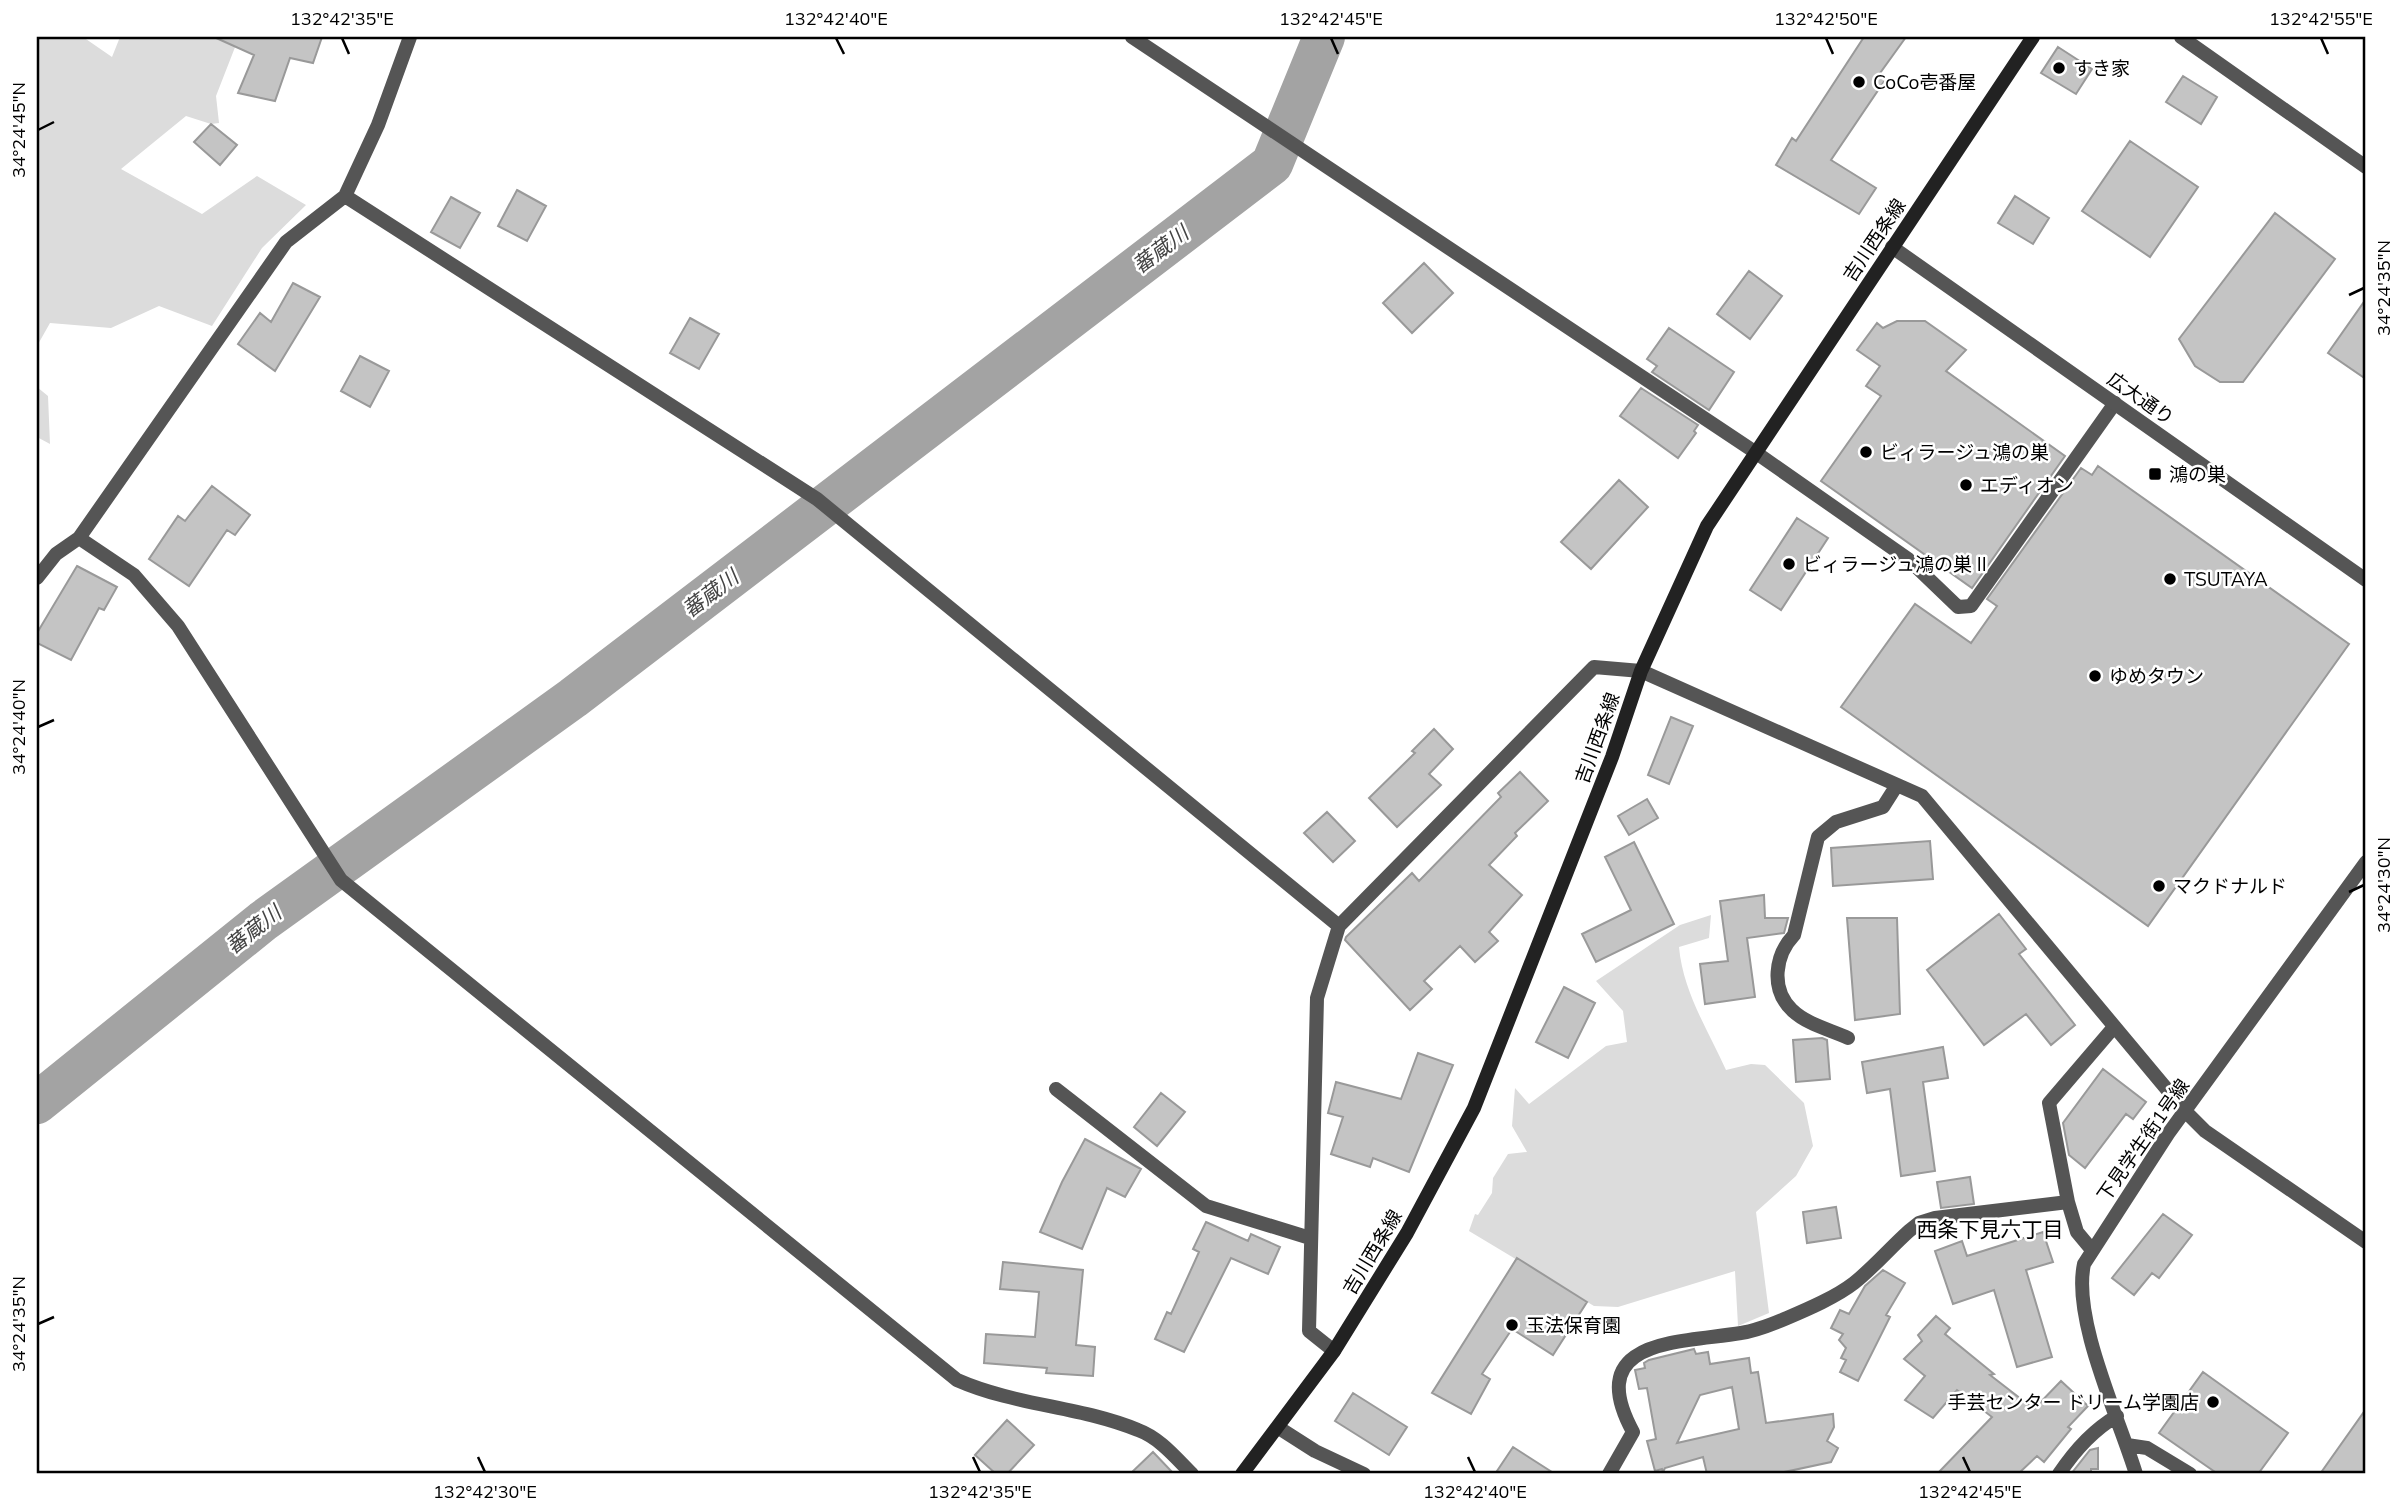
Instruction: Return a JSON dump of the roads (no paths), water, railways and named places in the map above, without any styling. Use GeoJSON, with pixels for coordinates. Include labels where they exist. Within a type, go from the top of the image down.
{"type":"FeatureCollection","features":[{"type":"Feature","properties":{"kind":"main road","name":"吉川西条線"},"geometry":{"type":"LineString","coordinates":[[1242,1474],[1334,1351],[1407,1233],[1474,1108],[1612,757],[1641,671],[1707,526],[2033,37]]}},
{"type":"Feature","properties":{"kind":"street"},"geometry":{"type":"LineString","coordinates":[[37,578],[57,554],[79,537],[286,242],[345,196],[378,125],[410,37]]}},
{"type":"Feature","properties":{"kind":"street"},"geometry":{"type":"LineString","coordinates":[[1132,37],[1755,452],[1908,559],[1958,607],[1971,606],[2115,403]]}},
{"type":"Feature","properties":{"kind":"street"},"geometry":{"type":"LineString","coordinates":[[2181,37],[2366,167]]}},
{"type":"Feature","properties":{"kind":"street"},"geometry":{"type":"LineString","coordinates":[[345,196],[817,499],[1339,926]]}},
{"type":"Feature","properties":{"kind":"street","name":"広大通り"},"geometry":{"type":"LineString","coordinates":[[1892,247],[2366,580]]}},
{"type":"Feature","properties":{"kind":"street"},"geometry":{"type":"LineString","coordinates":[[79,537],[134,575],[178,626],[326,862],[341,880],[957,1380],[1019,1401],[1139,1430],[1157,1440],[1192,1474]]}},
{"type":"Feature","properties":{"kind":"street"},"geometry":{"type":"LineString","coordinates":[[1334,1351],[1309,1331],[1310,1238],[1317,998],[1339,926],[1594,667],[1641,671],[1922,796],[2185,1111],[2206,1131],[2366,1242]]}},
{"type":"Feature","properties":{"kind":"street"},"geometry":{"type":"LineString","coordinates":[[1848,1038],[1791,1010],[1781,989],[1776,963],[1783,947],[1794,935],[1818,837],[1836,822],[1883,807],[1897,785]]}},
{"type":"Feature","properties":{"kind":"street","name":"下見学生街1号線"},"geometry":{"type":"LineString","coordinates":[[2136,1474],[2080,1296],[2084,1264],[2185,1111],[2361,881],[2366,862]]}},
{"type":"Feature","properties":{"kind":"street"},"geometry":{"type":"LineString","coordinates":[[2092,1250],[2077,1233],[2068,1202],[2049,1103],[2115,1027]]}},
{"type":"Feature","properties":{"kind":"street"},"geometry":{"type":"LineString","coordinates":[[1056,1089],[1206,1206],[1310,1238]]}},
{"type":"Feature","properties":{"kind":"street"},"geometry":{"type":"LineString","coordinates":[[1609,1474],[1633,1432],[1618,1400],[1619,1382],[1628,1363],[1653,1345],[1744,1333],[1788,1318],[1853,1284],[1919,1223],[1935,1218],[2068,1202]]}},
{"type":"Feature","properties":{"kind":"street"},"geometry":{"type":"LineString","coordinates":[[2059,1474],[2071,1455],[2100,1426],[2117,1416]]}},
{"type":"Feature","properties":{"kind":"street"},"geometry":{"type":"LineString","coordinates":[[1279,1428],[1315,1451],[1364,1474]]}},
{"type":"Feature","properties":{"kind":"street"},"geometry":{"type":"LineString","coordinates":[[2127,1445],[2147,1448],[2190,1474]]}},
{"type":"Feature","properties":{"kind":"waterway","name":"蕃蔵川"},"geometry":{"type":"LineString","coordinates":[[37,1103],[263,921],[573,698],[1272,164],[1324,37]]}},
{"type":"Feature","properties":{"kind":"place","name":"すき家"},"geometry":{"type":"Point","coordinates":[2059,68]}},
{"type":"Feature","properties":{"kind":"place","name":"CoCo壱番屋"},"geometry":{"type":"Point","coordinates":[1859,82]}},
{"type":"Feature","properties":{"kind":"place","name":"ビィラージュ鴻の巣"},"geometry":{"type":"Point","coordinates":[1866,452]}},
{"type":"Feature","properties":{"kind":"place","name":"鴻の巣"},"geometry":{"type":"Point","coordinates":[2155,474]}},
{"type":"Feature","properties":{"kind":"place","name":"エディオン"},"geometry":{"type":"Point","coordinates":[1966,485]}},
{"type":"Feature","properties":{"kind":"place","name":"ビィラージュ鴻の巣 II"},"geometry":{"type":"Point","coordinates":[1789,564]}},
{"type":"Feature","properties":{"kind":"place","name":"TSUTAYA"},"geometry":{"type":"Point","coordinates":[2170,579]}},
{"type":"Feature","properties":{"kind":"place","name":"ゆめタウン"},"geometry":{"type":"Point","coordinates":[2095,676]}},
{"type":"Feature","properties":{"kind":"place","name":"マクドナルド"},"geometry":{"type":"Point","coordinates":[2159,886]}},
{"type":"Feature","properties":{"kind":"place","name":"玉法保育園"},"geometry":{"type":"Point","coordinates":[1512,1325]}},
{"type":"Feature","properties":{"kind":"place","name":"手芸センター ドリーム学園店"},"geometry":{"type":"Point","coordinates":[2213,1402]}},
{"type":"Feature","properties":{"kind":"district","name":"西条下見六丁目"},"geometry":{"type":"Point","coordinates":[1990,1229]}}]}
